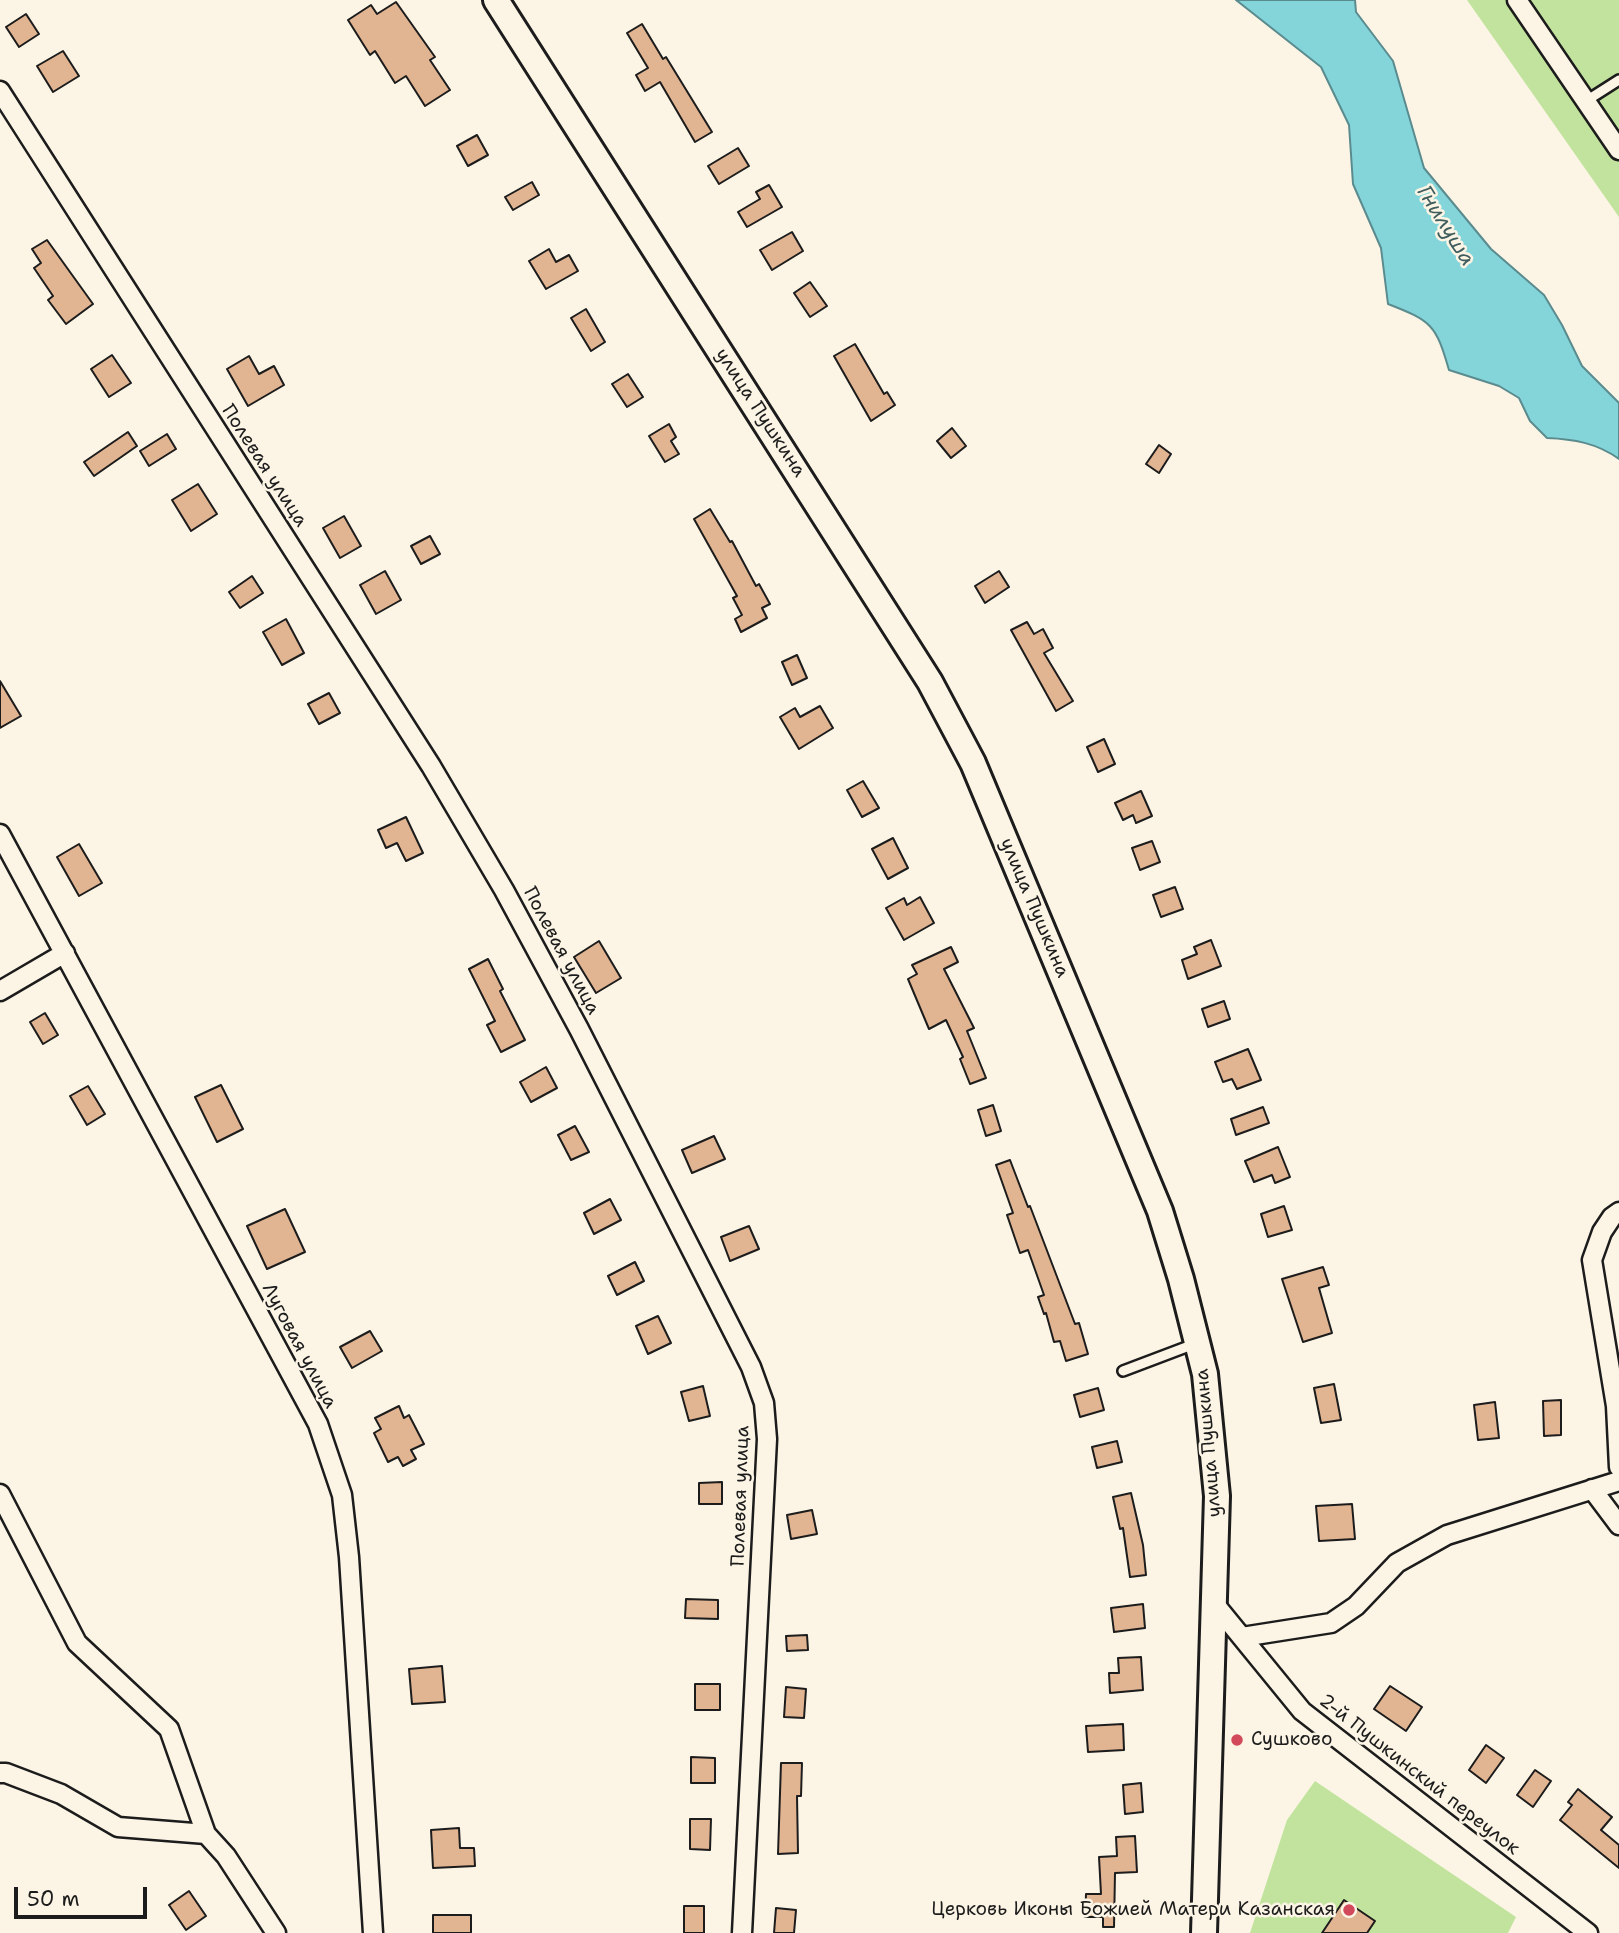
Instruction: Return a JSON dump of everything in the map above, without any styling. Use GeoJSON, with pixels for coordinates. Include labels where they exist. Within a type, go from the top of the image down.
{"type":"FeatureCollection","features":[{"type":"Feature","properties":{"kind":"main road","name":"улица Пушкина"},"geometry":{"type":"LineString","coordinates":[[496,0],[930,681],[967,751],[1160,1211],[1181,1279],[1205,1374],[1217,1496],[1204,1933]]}},
{"type":"Feature","properties":{"kind":"street"},"geometry":{"type":"LineString","coordinates":[[1518,0],[1619,150]]}},
{"type":"Feature","properties":{"kind":"street","name":"Полевая улица"},"geometry":{"type":"LineString","coordinates":[[0,91],[431,766],[498,879],[579,1029],[751,1367],[764,1403],[767,1439],[742,1933]]}},
{"type":"Feature","properties":{"kind":"street","name":"Луговая улица"},"geometry":{"type":"LineString","coordinates":[[0,834],[318,1424],[342,1495],[349,1557],[373,1933]]}},
{"type":"Feature","properties":{"kind":"street"},"geometry":{"type":"LineString","coordinates":[[0,991],[65,953]]}},
{"type":"Feature","properties":{"kind":"street"},"geometry":{"type":"LineString","coordinates":[[1619,1212],[1602,1232],[1592,1260],[1616,1406],[1619,1467]]}},
{"type":"Feature","properties":{"kind":"street"},"geometry":{"type":"LineString","coordinates":[[1242,1637],[1331,1623],[1356,1606],[1397,1563],[1447,1535],[1619,1481]]}},
{"type":"Feature","properties":{"kind":"street"},"geometry":{"type":"LineString","coordinates":[[1592,1489],[1619,1525]]}},
{"type":"Feature","properties":{"kind":"street"},"geometry":{"type":"LineString","coordinates":[[0,1494],[77,1643],[169,1730],[206,1834],[226,1856],[276,1933]]}},
{"type":"Feature","properties":{"kind":"street","name":"2-й Пушкинский переулок"},"geometry":{"type":"LineString","coordinates":[[1213,1602],[1302,1711],[1588,1933]]}},
{"type":"Feature","properties":{"kind":"street"},"geometry":{"type":"LineString","coordinates":[[0,1773],[61,1794],[118,1827],[206,1834]]}},
{"type":"Feature","properties":{"kind":"lane"},"geometry":{"type":"LineString","coordinates":[[1586,101],[1619,80]]}},
{"type":"Feature","properties":{"kind":"lane"},"geometry":{"type":"LineString","coordinates":[[1123,1371],[1197,1343]]}},
{"type":"Feature","properties":{"kind":"green space"},"geometry":{"type":"Polygon","coordinates":[[[1467,0],[1619,0],[1619,217],[1467,0]]]}},
{"type":"Feature","properties":{"kind":"green space"},"geometry":{"type":"Polygon","coordinates":[[[1315,1781],[1516,1917],[1508,1933],[1250,1933],[1287,1820],[1315,1781]]]}},
{"type":"Feature","properties":{"kind":"water","name":"Гнилуша"},"geometry":{"type":"Polygon","coordinates":[[[1236,0],[1355,0],[1356,12],[1393,61],[1424,168],[1491,249],[1544,295],[1582,366],[1619,403],[1619,459],[1584,443],[1547,438],[1530,421],[1519,398],[1499,386],[1449,370],[1440,343],[1430,326],[1414,315],[1388,304],[1381,248],[1353,184],[1349,125],[1321,67],[1236,0]]]}},
{"type":"Feature","properties":{"kind":"building"},"geometry":{"type":"Polygon","coordinates":[[[396,2],[435,57],[430,60],[450,90],[425,106],[406,76],[395,83],[375,51],[370,55],[348,20],[371,5],[377,14],[396,2]]]}},
{"type":"Feature","properties":{"kind":"building"},"geometry":{"type":"Polygon","coordinates":[[[26,14],[39,34],[19,47],[6,27],[26,14]]]}},
{"type":"Feature","properties":{"kind":"building"},"geometry":{"type":"Polygon","coordinates":[[[642,24],[663,59],[666,57],[712,132],[695,142],[660,82],[645,91],[636,75],[648,68],[627,33],[642,24]]]}},
{"type":"Feature","properties":{"kind":"building"},"geometry":{"type":"Polygon","coordinates":[[[63,51],[79,76],[53,92],[37,66],[63,51]]]}},
{"type":"Feature","properties":{"kind":"building"},"geometry":{"type":"Polygon","coordinates":[[[477,135],[488,155],[468,166],[457,146],[477,135]]]}},
{"type":"Feature","properties":{"kind":"building"},"geometry":{"type":"Polygon","coordinates":[[[738,148],[749,166],[719,184],[708,166],[738,148]]]}},
{"type":"Feature","properties":{"kind":"building"},"geometry":{"type":"Polygon","coordinates":[[[532,182],[539,195],[513,210],[505,197],[532,182]]]}},
{"type":"Feature","properties":{"kind":"building"},"geometry":{"type":"Polygon","coordinates":[[[769,185],[782,207],[747,227],[738,212],[760,199],[756,192],[769,185]]]}},
{"type":"Feature","properties":{"kind":"building"},"geometry":{"type":"Polygon","coordinates":[[[792,232],[803,251],[772,270],[760,250],[792,232]]]}},
{"type":"Feature","properties":{"kind":"building"},"geometry":{"type":"Polygon","coordinates":[[[47,240],[93,304],[66,324],[48,300],[53,296],[34,268],[41,263],[32,249],[47,240]]]}},
{"type":"Feature","properties":{"kind":"building"},"geometry":{"type":"Polygon","coordinates":[[[549,249],[556,262],[569,255],[578,271],[546,289],[529,261],[549,249]]]}},
{"type":"Feature","properties":{"kind":"building"},"geometry":{"type":"Polygon","coordinates":[[[810,282],[827,306],[810,317],[794,293],[810,282]]]}},
{"type":"Feature","properties":{"kind":"building"},"geometry":{"type":"Polygon","coordinates":[[[586,309],[605,342],[591,351],[571,318],[586,309]]]}},
{"type":"Feature","properties":{"kind":"building"},"geometry":{"type":"Polygon","coordinates":[[[855,344],[884,394],[887,392],[895,405],[871,421],[834,356],[855,344]]]}},
{"type":"Feature","properties":{"kind":"building"},"geometry":{"type":"Polygon","coordinates":[[[112,355],[131,383],[109,397],[91,369],[112,355]]]}},
{"type":"Feature","properties":{"kind":"building"},"geometry":{"type":"Polygon","coordinates":[[[249,356],[259,374],[274,366],[284,385],[248,406],[227,369],[249,356]]]}},
{"type":"Feature","properties":{"kind":"building"},"geometry":{"type":"Polygon","coordinates":[[[628,374],[643,397],[627,407],[612,384],[628,374]]]}},
{"type":"Feature","properties":{"kind":"building"},"geometry":{"type":"Polygon","coordinates":[[[669,424],[676,437],[671,441],[679,454],[665,462],[649,436],[669,424]]]}},
{"type":"Feature","properties":{"kind":"building"},"geometry":{"type":"Polygon","coordinates":[[[952,428],[966,446],[951,458],[937,441],[952,428]]]}},
{"type":"Feature","properties":{"kind":"building"},"geometry":{"type":"Polygon","coordinates":[[[128,432],[137,446],[94,476],[84,462],[128,432]]]}},
{"type":"Feature","properties":{"kind":"building"},"geometry":{"type":"Polygon","coordinates":[[[167,434],[176,449],[149,466],[140,451],[167,434]]]}},
{"type":"Feature","properties":{"kind":"building"},"geometry":{"type":"Polygon","coordinates":[[[1159,445],[1171,454],[1159,473],[1146,464],[1159,445]]]}},
{"type":"Feature","properties":{"kind":"building"},"geometry":{"type":"Polygon","coordinates":[[[198,484],[217,514],[191,531],[172,500],[198,484]]]}},
{"type":"Feature","properties":{"kind":"building"},"geometry":{"type":"Polygon","coordinates":[[[710,509],[730,542],[732,541],[756,586],[759,584],[770,604],[762,608],[767,618],[741,632],[735,619],[742,615],[733,598],[737,596],[694,519],[710,509]]]}},
{"type":"Feature","properties":{"kind":"building"},"geometry":{"type":"Polygon","coordinates":[[[344,516],[361,546],[340,558],[323,528],[344,516]]]}},
{"type":"Feature","properties":{"kind":"building"},"geometry":{"type":"Polygon","coordinates":[[[430,536],[440,554],[421,564],[411,546],[430,536]]]}},
{"type":"Feature","properties":{"kind":"building"},"geometry":{"type":"Polygon","coordinates":[[[385,571],[401,600],[376,614],[360,585],[385,571]]]}},
{"type":"Feature","properties":{"kind":"building"},"geometry":{"type":"Polygon","coordinates":[[[999,571],[1009,587],[985,603],[975,586],[999,571]]]}},
{"type":"Feature","properties":{"kind":"building"},"geometry":{"type":"Polygon","coordinates":[[[252,576],[263,593],[240,608],[229,592],[252,576]]]}},
{"type":"Feature","properties":{"kind":"building"},"geometry":{"type":"Polygon","coordinates":[[[286,619],[304,653],[282,665],[263,632],[286,619]]]}},
{"type":"Feature","properties":{"kind":"building"},"geometry":{"type":"Polygon","coordinates":[[[1027,622],[1034,634],[1043,629],[1053,648],[1044,653],[1073,701],[1056,711],[1011,630],[1027,622]]]}},
{"type":"Feature","properties":{"kind":"building"},"geometry":{"type":"Polygon","coordinates":[[[797,655],[807,678],[792,685],[782,662],[797,655]]]}},
{"type":"Feature","properties":{"kind":"building"},"geometry":{"type":"Polygon","coordinates":[[[0,681],[21,716],[0,728],[0,681]]]}},
{"type":"Feature","properties":{"kind":"building"},"geometry":{"type":"Polygon","coordinates":[[[329,693],[340,713],[319,724],[308,704],[329,693]]]}},
{"type":"Feature","properties":{"kind":"building"},"geometry":{"type":"Polygon","coordinates":[[[820,706],[833,728],[799,749],[780,717],[795,708],[800,717],[820,706]]]}},
{"type":"Feature","properties":{"kind":"building"},"geometry":{"type":"Polygon","coordinates":[[[1104,739],[1115,764],[1098,772],[1087,747],[1104,739]]]}},
{"type":"Feature","properties":{"kind":"building"},"geometry":{"type":"Polygon","coordinates":[[[863,781],[879,808],[862,817],[847,790],[863,781]]]}},
{"type":"Feature","properties":{"kind":"building"},"geometry":{"type":"Polygon","coordinates":[[[1141,791],[1152,816],[1136,823],[1133,815],[1123,820],[1115,803],[1141,791]]]}},
{"type":"Feature","properties":{"kind":"building"},"geometry":{"type":"Polygon","coordinates":[[[406,817],[423,853],[406,861],[397,843],[386,848],[378,830],[406,817]]]}},
{"type":"Feature","properties":{"kind":"building"},"geometry":{"type":"Polygon","coordinates":[[[893,838],[908,868],[888,879],[872,849],[893,838]]]}},
{"type":"Feature","properties":{"kind":"building"},"geometry":{"type":"Polygon","coordinates":[[[1152,841],[1160,862],[1140,870],[1132,848],[1152,841]]]}},
{"type":"Feature","properties":{"kind":"building"},"geometry":{"type":"Polygon","coordinates":[[[79,844],[102,883],[79,896],[57,857],[79,844]]]}},
{"type":"Feature","properties":{"kind":"building"},"geometry":{"type":"Polygon","coordinates":[[[1175,887],[1183,909],[1161,917],[1153,895],[1175,887]]]}},
{"type":"Feature","properties":{"kind":"building"},"geometry":{"type":"Polygon","coordinates":[[[920,897],[934,923],[904,940],[886,908],[904,898],[907,905],[920,897]]]}},
{"type":"Feature","properties":{"kind":"building"},"geometry":{"type":"Polygon","coordinates":[[[1211,940],[1221,966],[1188,979],[1182,960],[1197,954],[1194,947],[1211,940]]]}},
{"type":"Feature","properties":{"kind":"building"},"geometry":{"type":"Polygon","coordinates":[[[599,941],[621,978],[596,993],[574,957],[599,941]]]}},
{"type":"Feature","properties":{"kind":"building"},"geometry":{"type":"Polygon","coordinates":[[[951,947],[958,962],[944,969],[974,1028],[967,1031],[986,1078],[970,1084],[960,1059],[963,1057],[946,1020],[929,1029],[908,979],[917,974],[912,965],[951,947]]]}},
{"type":"Feature","properties":{"kind":"building"},"geometry":{"type":"Polygon","coordinates":[[[488,959],[503,989],[500,991],[525,1040],[501,1052],[487,1025],[495,1021],[469,969],[488,959]]]}},
{"type":"Feature","properties":{"kind":"building"},"geometry":{"type":"Polygon","coordinates":[[[1224,1001],[1230,1019],[1208,1027],[1202,1009],[1224,1001]]]}},
{"type":"Feature","properties":{"kind":"building"},"geometry":{"type":"Polygon","coordinates":[[[45,1013],[58,1035],[43,1044],[30,1022],[45,1013]]]}},
{"type":"Feature","properties":{"kind":"building"},"geometry":{"type":"Polygon","coordinates":[[[1248,1049],[1261,1080],[1237,1089],[1232,1079],[1223,1082],[1215,1062],[1248,1049]]]}},
{"type":"Feature","properties":{"kind":"building"},"geometry":{"type":"Polygon","coordinates":[[[546,1067],[557,1088],[531,1102],[520,1082],[546,1067]]]}},
{"type":"Feature","properties":{"kind":"building"},"geometry":{"type":"Polygon","coordinates":[[[221,1085],[243,1129],[217,1142],[195,1097],[221,1085]]]}},
{"type":"Feature","properties":{"kind":"building"},"geometry":{"type":"Polygon","coordinates":[[[88,1086],[105,1114],[87,1125],[70,1096],[88,1086]]]}},
{"type":"Feature","properties":{"kind":"building"},"geometry":{"type":"Polygon","coordinates":[[[993,1105],[1001,1131],[986,1136],[978,1110],[993,1105]]]}},
{"type":"Feature","properties":{"kind":"building"},"geometry":{"type":"Polygon","coordinates":[[[1263,1107],[1269,1123],[1236,1135],[1231,1119],[1263,1107]]]}},
{"type":"Feature","properties":{"kind":"building"},"geometry":{"type":"Polygon","coordinates":[[[575,1126],[589,1152],[571,1160],[558,1135],[575,1126]]]}},
{"type":"Feature","properties":{"kind":"building"},"geometry":{"type":"Polygon","coordinates":[[[714,1136],[725,1159],[692,1173],[682,1150],[714,1136]]]}},
{"type":"Feature","properties":{"kind":"building"},"geometry":{"type":"Polygon","coordinates":[[[1278,1147],[1290,1177],[1275,1183],[1272,1175],[1254,1182],[1245,1161],[1278,1147]]]}},
{"type":"Feature","properties":{"kind":"building"},"geometry":{"type":"Polygon","coordinates":[[[1010,1160],[1075,1324],[1079,1323],[1088,1354],[1066,1361],[1060,1341],[1054,1342],[1046,1313],[1044,1314],[1038,1297],[1044,1295],[1028,1250],[1020,1253],[1007,1215],[1013,1213],[996,1165],[1010,1160]]]}},
{"type":"Feature","properties":{"kind":"building"},"geometry":{"type":"Polygon","coordinates":[[[610,1199],[621,1220],[594,1234],[584,1213],[610,1199]]]}},
{"type":"Feature","properties":{"kind":"building"},"geometry":{"type":"Polygon","coordinates":[[[1284,1206],[1292,1230],[1268,1237],[1261,1214],[1284,1206]]]}},
{"type":"Feature","properties":{"kind":"building"},"geometry":{"type":"Polygon","coordinates":[[[285,1209],[305,1252],[267,1269],[247,1226],[285,1209]]]}},
{"type":"Feature","properties":{"kind":"building"},"geometry":{"type":"Polygon","coordinates":[[[749,1226],[759,1249],[730,1261],[721,1237],[749,1226]]]}},
{"type":"Feature","properties":{"kind":"building"},"geometry":{"type":"Polygon","coordinates":[[[635,1262],[644,1281],[617,1295],[608,1276],[635,1262]]]}},
{"type":"Feature","properties":{"kind":"building"},"geometry":{"type":"Polygon","coordinates":[[[1323,1267],[1329,1285],[1319,1288],[1332,1333],[1303,1342],[1282,1279],[1323,1267]]]}},
{"type":"Feature","properties":{"kind":"building"},"geometry":{"type":"Polygon","coordinates":[[[658,1316],[671,1343],[648,1354],[636,1326],[658,1316]]]}},
{"type":"Feature","properties":{"kind":"building"},"geometry":{"type":"Polygon","coordinates":[[[370,1331],[382,1351],[352,1368],[340,1347],[370,1331]]]}},
{"type":"Feature","properties":{"kind":"building"},"geometry":{"type":"Polygon","coordinates":[[[1334,1384],[1341,1420],[1321,1423],[1314,1388],[1334,1384]]]}},
{"type":"Feature","properties":{"kind":"building"},"geometry":{"type":"Polygon","coordinates":[[[703,1386],[710,1416],[689,1421],[681,1392],[703,1386]]]}},
{"type":"Feature","properties":{"kind":"building"},"geometry":{"type":"Polygon","coordinates":[[[1098,1388],[1104,1410],[1080,1417],[1074,1395],[1098,1388]]]}},
{"type":"Feature","properties":{"kind":"building"},"geometry":{"type":"Polygon","coordinates":[[[1561,1400],[1561,1435],[1544,1436],[1543,1401],[1561,1400]]]}},
{"type":"Feature","properties":{"kind":"building"},"geometry":{"type":"Polygon","coordinates":[[[1495,1402],[1499,1438],[1478,1440],[1474,1405],[1495,1402]]]}},
{"type":"Feature","properties":{"kind":"building"},"geometry":{"type":"Polygon","coordinates":[[[399,1406],[404,1418],[409,1415],[424,1444],[411,1450],[416,1459],[403,1466],[398,1457],[388,1462],[374,1433],[381,1429],[375,1418],[399,1406]]]}},
{"type":"Feature","properties":{"kind":"building"},"geometry":{"type":"Polygon","coordinates":[[[1117,1441],[1122,1462],[1097,1468],[1092,1447],[1117,1441]]]}},
{"type":"Feature","properties":{"kind":"building"},"geometry":{"type":"Polygon","coordinates":[[[722,1482],[722,1504],[699,1504],[699,1483],[722,1482]]]}},
{"type":"Feature","properties":{"kind":"building"},"geometry":{"type":"Polygon","coordinates":[[[1131,1493],[1143,1545],[1146,1575],[1130,1577],[1123,1528],[1120,1529],[1113,1497],[1131,1493]]]}},
{"type":"Feature","properties":{"kind":"building"},"geometry":{"type":"Polygon","coordinates":[[[1352,1504],[1355,1539],[1319,1541],[1316,1506],[1352,1504]]]}},
{"type":"Feature","properties":{"kind":"building"},"geometry":{"type":"Polygon","coordinates":[[[812,1510],[817,1534],[791,1539],[787,1515],[812,1510]]]}},
{"type":"Feature","properties":{"kind":"building"},"geometry":{"type":"Polygon","coordinates":[[[686,1599],[718,1600],[718,1619],[685,1618],[686,1599]]]}},
{"type":"Feature","properties":{"kind":"building"},"geometry":{"type":"Polygon","coordinates":[[[1143,1604],[1145,1628],[1114,1632],[1111,1608],[1143,1604]]]}},
{"type":"Feature","properties":{"kind":"building"},"geometry":{"type":"Polygon","coordinates":[[[807,1635],[808,1650],[787,1651],[786,1636],[807,1635]]]}},
{"type":"Feature","properties":{"kind":"building"},"geometry":{"type":"Polygon","coordinates":[[[1141,1657],[1143,1690],[1110,1693],[1109,1673],[1119,1673],[1118,1658],[1141,1657]]]}},
{"type":"Feature","properties":{"kind":"building"},"geometry":{"type":"Polygon","coordinates":[[[442,1666],[445,1702],[412,1704],[409,1669],[442,1666]]]}},
{"type":"Feature","properties":{"kind":"building"},"geometry":{"type":"Polygon","coordinates":[[[695,1684],[720,1684],[720,1710],[695,1710],[695,1684]]]}},
{"type":"Feature","properties":{"kind":"building"},"geometry":{"type":"Polygon","coordinates":[[[1390,1686],[1422,1707],[1406,1731],[1374,1709],[1390,1686]]]}},
{"type":"Feature","properties":{"kind":"building"},"geometry":{"type":"Polygon","coordinates":[[[786,1687],[806,1689],[804,1718],[784,1717],[786,1687]]]}},
{"type":"Feature","properties":{"kind":"building"},"geometry":{"type":"Polygon","coordinates":[[[1123,1724],[1124,1750],[1088,1752],[1086,1726],[1123,1724]]]}},
{"type":"Feature","properties":{"kind":"building"},"geometry":{"type":"Polygon","coordinates":[[[1486,1745],[1504,1758],[1486,1783],[1469,1770],[1486,1745]]]}},
{"type":"Feature","properties":{"kind":"building"},"geometry":{"type":"Polygon","coordinates":[[[691,1757],[715,1758],[715,1783],[691,1783],[691,1757]]]}},
{"type":"Feature","properties":{"kind":"building"},"geometry":{"type":"Polygon","coordinates":[[[781,1763],[802,1763],[801,1796],[797,1796],[798,1853],[778,1854],[781,1763]]]}},
{"type":"Feature","properties":{"kind":"building"},"geometry":{"type":"Polygon","coordinates":[[[1535,1770],[1551,1781],[1533,1807],[1517,1795],[1535,1770]]]}},
{"type":"Feature","properties":{"kind":"building"},"geometry":{"type":"Polygon","coordinates":[[[1141,1783],[1143,1812],[1125,1814],[1123,1785],[1141,1783]]]}},
{"type":"Feature","properties":{"kind":"building"},"geometry":{"type":"Polygon","coordinates":[[[1578,1789],[1612,1817],[1601,1830],[1619,1845],[1619,1868],[1560,1820],[1572,1805],[1568,1802],[1578,1789]]]}},
{"type":"Feature","properties":{"kind":"building"},"geometry":{"type":"Polygon","coordinates":[[[690,1819],[711,1819],[710,1850],[690,1849],[690,1819]]]}},
{"type":"Feature","properties":{"kind":"building"},"geometry":{"type":"Polygon","coordinates":[[[459,1828],[460,1848],[474,1848],[475,1866],[433,1868],[431,1830],[459,1828]]]}},
{"type":"Feature","properties":{"kind":"building"},"geometry":{"type":"Polygon","coordinates":[[[1135,1836],[1137,1872],[1115,1873],[1114,1927],[1103,1927],[1103,1917],[1085,1917],[1086,1894],[1101,1894],[1099,1857],[1117,1856],[1116,1837],[1135,1836]]]}},
{"type":"Feature","properties":{"kind":"building"},"geometry":{"type":"Polygon","coordinates":[[[189,1891],[206,1916],[186,1930],[169,1905],[189,1891]]]}},
{"type":"Feature","properties":{"kind":"building","name":"Церковь Иконы Божией Матери Казанская"},"geometry":{"type":"Polygon","coordinates":[[[1344,1900],[1375,1921],[1367,1933],[1322,1933],[1344,1900]]]}},
{"type":"Feature","properties":{"kind":"building"},"geometry":{"type":"Polygon","coordinates":[[[684,1906],[704,1906],[704,1933],[684,1933],[684,1906]]]}},
{"type":"Feature","properties":{"kind":"building"},"geometry":{"type":"Polygon","coordinates":[[[776,1908],[796,1910],[794,1933],[774,1933],[776,1908]]]}},
{"type":"Feature","properties":{"kind":"building"},"geometry":{"type":"Polygon","coordinates":[[[433,1915],[471,1915],[471,1933],[433,1933],[433,1915]]]}},
{"type":"Feature","properties":{"kind":"place","name":"Сушково"},"geometry":{"type":"Point","coordinates":[1237,1740]}},
{"type":"Feature","properties":{"kind":"place","name":"Церковь Иконы Божией Матери Казанская"},"geometry":{"type":"Point","coordinates":[1349,1910]}}]}
